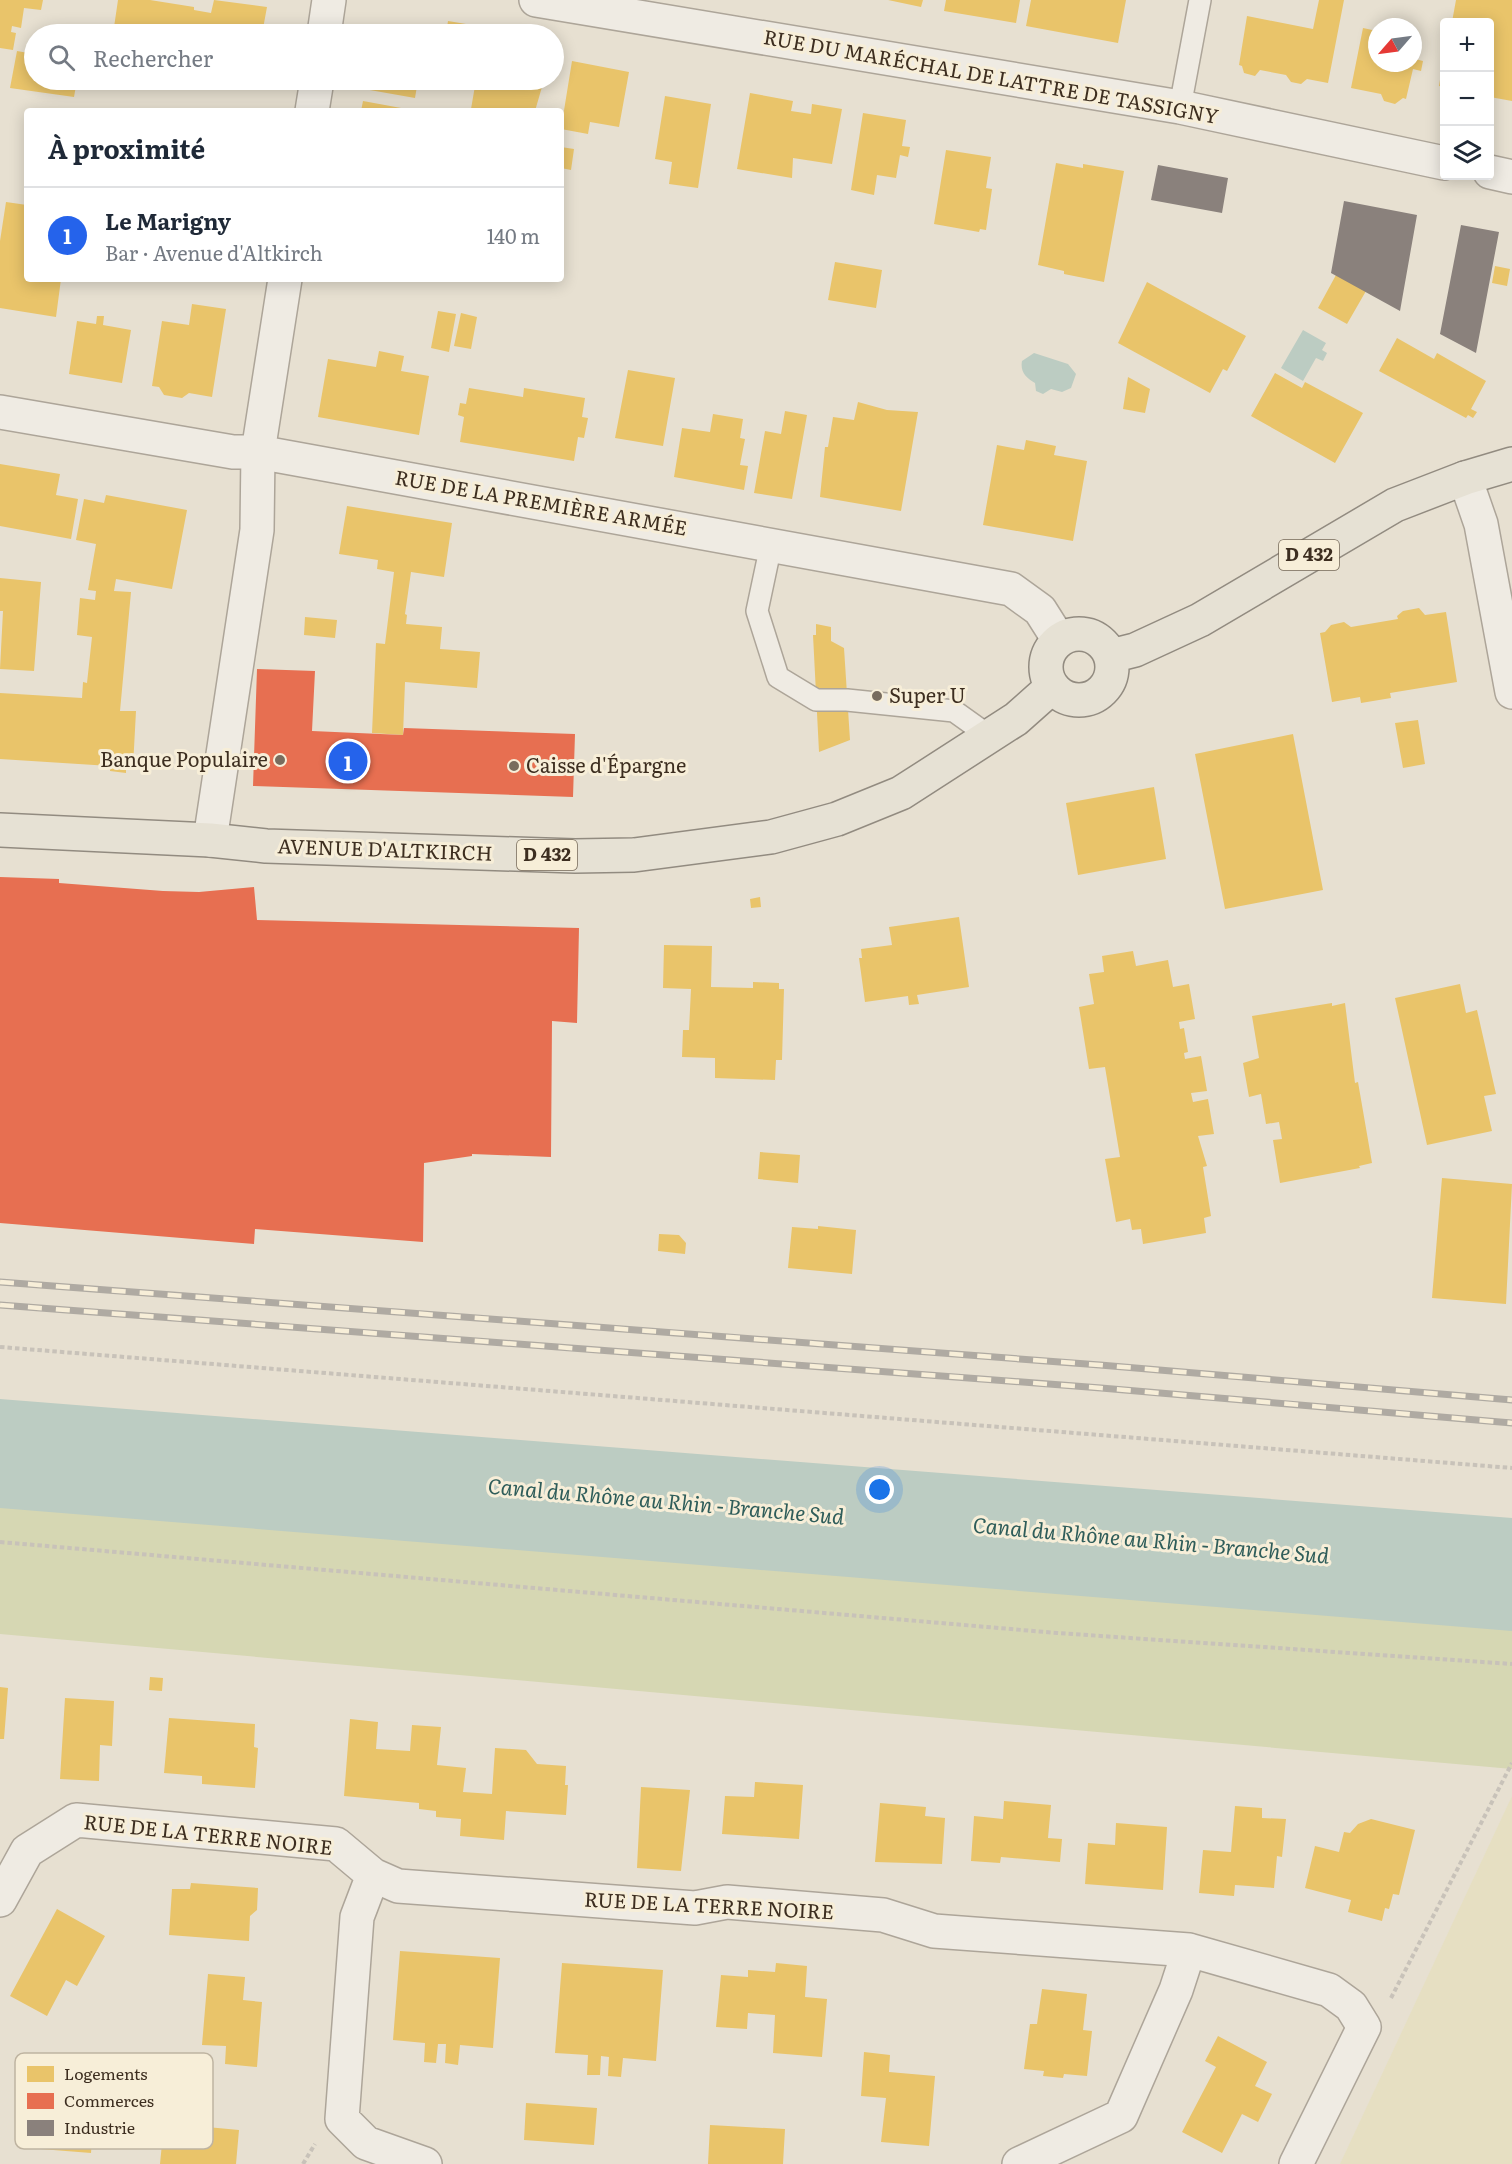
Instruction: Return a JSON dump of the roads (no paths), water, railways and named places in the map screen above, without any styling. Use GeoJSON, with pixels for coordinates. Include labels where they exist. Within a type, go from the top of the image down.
{"type":"FeatureCollection","features":[{"type":"Feature","properties":{"kind":"main road","name":"D 432"},"geometry":{"type":"LineString","coordinates":[[1111,656],[1135,650],[1200,620],[1395,505],[1465,478],[1512,464]]}},
{"type":"Feature","properties":{"kind":"main road"},"geometry":{"type":"LineString","coordinates":[[1079,633],[1099,640],[1111,656],[1111,677],[1098,694],[1079,700],[1059,694],[1047,677],[1047,656],[1059,640],[1079,633]]}},
{"type":"Feature","properties":{"kind":"main road","name":"AVENUE D'ALTKIRCH"},"geometry":{"type":"LineString","coordinates":[[0,830],[210,840],[266,846],[575,856],[634,855],[771,837],[837,819],[901,793],[1016,719],[1052,687]]}},
{"type":"Feature","properties":{"kind":"street"},"geometry":{"type":"LineString","coordinates":[[325,24],[329,0]]}},
{"type":"Feature","properties":{"kind":"street","name":"RUE DU MARÉCHAL DE LATTRE DE TASSIGNY"},"geometry":{"type":"LineString","coordinates":[[536,0],[1180,107],[1440,162]]}},
{"type":"Feature","properties":{"kind":"street"},"geometry":{"type":"LineString","coordinates":[[312,108],[315,90]]}},
{"type":"Feature","properties":{"kind":"street"},"geometry":{"type":"LineString","coordinates":[[1494,173],[1512,177]]}},
{"type":"Feature","properties":{"kind":"street"},"geometry":{"type":"LineString","coordinates":[[210,840],[257,530],[258,452],[285,282]]}},
{"type":"Feature","properties":{"kind":"street","name":"RUE DE LA PREMIÈRE ARMÉE"},"geometry":{"type":"LineString","coordinates":[[0,412],[233,452],[258,452],[1011,589],[1040,610],[1059,640]]}},
{"type":"Feature","properties":{"kind":"street"},"geometry":{"type":"LineString","coordinates":[[1465,478],[1481,524],[1512,692]]}},
{"type":"Feature","properties":{"kind":"street","name":"RUE DE LA TERRE NOIRE"},"geometry":{"type":"LineString","coordinates":[[0,1900],[27,1851],[76,1820],[336,1844],[373,1875],[398,1886],[695,1908],[727,1902],[883,1915],[934,1931],[1189,1950],[1329,1990],[1351,2006],[1364,2027],[1296,2164]]}},
{"type":"Feature","properties":{"kind":"street"},"geometry":{"type":"LineString","coordinates":[[373,1875],[357,1917],[342,2119],[366,2143],[424,2164]]}},
{"type":"Feature","properties":{"kind":"street"},"geometry":{"type":"LineString","coordinates":[[1019,2164],[1121,2116],[1176,1990],[1189,1950]]}},
{"type":"Feature","properties":{"kind":"lane"},"geometry":{"type":"LineString","coordinates":[[1180,107],[1200,0]]}},
{"type":"Feature","properties":{"kind":"lane"},"geometry":{"type":"LineString","coordinates":[[771,545],[757,611],[778,677],[816,700],[847,700],[954,711],[989,736]]}},
{"type":"Feature","properties":{"kind":"water"},"geometry":{"type":"Polygon","coordinates":[[[1303,330],[1326,343],[1322,350],[1327,353],[1323,361],[1316,358],[1303,381],[1281,368],[1303,330]]]}},
{"type":"Feature","properties":{"kind":"water"},"geometry":{"type":"Polygon","coordinates":[[[1034,353],[1068,364],[1076,374],[1071,388],[1062,392],[1051,389],[1043,394],[1036,391],[1035,383],[1024,374],[1022,368],[1022,361],[1034,353]]]}},
{"type":"Feature","properties":{"kind":"water","name":"Canal du Rhône au Rhin - Branche Sud"},"geometry":{"type":"Polygon","coordinates":[[[0,1399],[1512,1518],[1512,1631],[0,1508],[0,1399]]]}},
{"type":"Feature","properties":{"kind":"railway"},"geometry":{"type":"LineString","coordinates":[[0,1282],[1100,1365],[1512,1400]]}},
{"type":"Feature","properties":{"kind":"railway"},"geometry":{"type":"LineString","coordinates":[[0,1305],[1101,1388],[1512,1423]]}},
{"type":"Feature","properties":{"kind":"place","name":"Super U"},"geometry":{"type":"Point","coordinates":[877,696]}},
{"type":"Feature","properties":{"kind":"place","name":"Banque Populaire"},"geometry":{"type":"Point","coordinates":[280,760]}},
{"type":"Feature","properties":{"kind":"place","name":"Le Marigny"},"geometry":{"type":"Point","coordinates":[348,761]}},
{"type":"Feature","properties":{"kind":"place","name":"Caisse d'Épargne"},"geometry":{"type":"Point","coordinates":[514,766]}}]}
